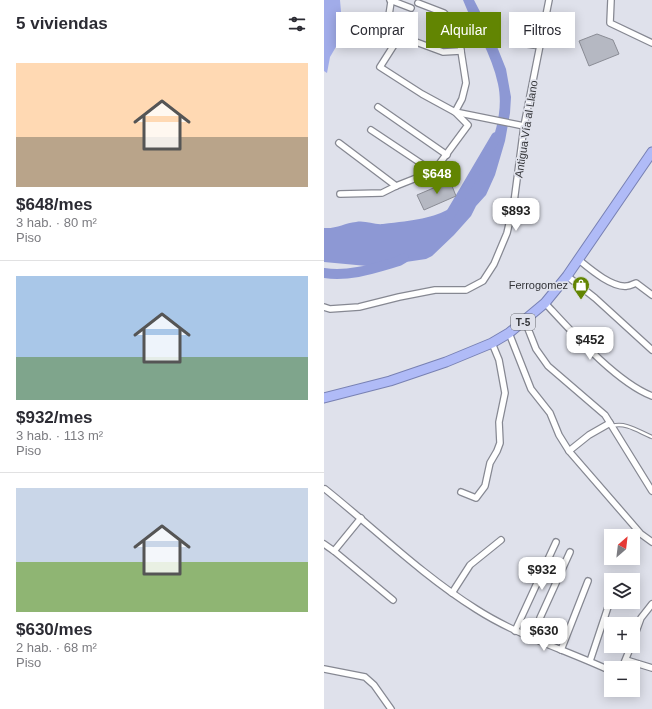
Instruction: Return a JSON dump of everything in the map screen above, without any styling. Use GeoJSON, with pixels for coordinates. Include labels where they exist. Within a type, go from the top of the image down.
{"type":"FeatureCollection","features":[{"type":"Feature","properties":{"kind":"highway","name":"T-5"},"geometry":{"type":"LineString","coordinates":[[324,398],[390,380],[446,362],[492,343],[525,321],[545,303],[567,276],[652,152]]}},
{"type":"Feature","properties":{"kind":"street","name":"Antigua Vía al Llano"},"geometry":{"type":"LineString","coordinates":[[324,307],[330,309],[359,307],[435,290],[466,290],[483,281],[494,264],[507,233],[514,202],[524,126],[549,0]]}},
{"type":"Feature","properties":{"kind":"street"},"geometry":{"type":"LineString","coordinates":[[611,0],[610,23],[652,43]]}},
{"type":"Feature","properties":{"kind":"street"},"geometry":{"type":"LineString","coordinates":[[340,194],[382,194],[396,186],[434,171],[468,125],[455,112],[422,94],[380,66],[401,34],[387,28],[390,1],[411,8]]}},
{"type":"Feature","properties":{"kind":"street"},"geometry":{"type":"LineString","coordinates":[[418,3],[444,13],[459,28],[466,83],[462,99],[455,112]]}},
{"type":"Feature","properties":{"kind":"street"},"geometry":{"type":"LineString","coordinates":[[418,43],[444,52],[461,51]]}},
{"type":"Feature","properties":{"kind":"street"},"geometry":{"type":"LineString","coordinates":[[378,107],[447,155]]}},
{"type":"Feature","properties":{"kind":"street"},"geometry":{"type":"LineString","coordinates":[[455,112],[524,126]]}},
{"type":"Feature","properties":{"kind":"street"},"geometry":{"type":"LineString","coordinates":[[371,130],[425,166],[429,173]]}},
{"type":"Feature","properties":{"kind":"street"},"geometry":{"type":"LineString","coordinates":[[339,143],[396,186]]}},
{"type":"Feature","properties":{"kind":"street"},"geometry":{"type":"LineString","coordinates":[[579,260],[606,279],[626,286],[636,283],[652,295]]}},
{"type":"Feature","properties":{"kind":"street"},"geometry":{"type":"LineString","coordinates":[[567,276],[595,298],[652,350]]}},
{"type":"Feature","properties":{"kind":"street"},"geometry":{"type":"LineString","coordinates":[[545,303],[588,348],[608,366],[638,389],[652,396]]}},
{"type":"Feature","properties":{"kind":"street"},"geometry":{"type":"LineString","coordinates":[[525,321],[536,349],[548,366],[598,408],[611,425],[652,491]]}},
{"type":"Feature","properties":{"kind":"street"},"geometry":{"type":"LineString","coordinates":[[509,333],[531,389],[550,413],[559,435],[569,450],[641,534],[652,542]]}},
{"type":"Feature","properties":{"kind":"street"},"geometry":{"type":"LineString","coordinates":[[461,492],[476,498],[479,495],[485,486],[490,463],[500,443],[499,422],[505,393],[499,360],[492,343]]}},
{"type":"Feature","properties":{"kind":"street"},"geometry":{"type":"LineString","coordinates":[[569,450],[589,435],[611,425]]}},
{"type":"Feature","properties":{"kind":"street"},"geometry":{"type":"LineString","coordinates":[[325,489],[440,584],[477,610],[515,631],[604,668]]}},
{"type":"Feature","properties":{"kind":"street"},"geometry":{"type":"LineString","coordinates":[[334,551],[361,518]]}},
{"type":"Feature","properties":{"kind":"street"},"geometry":{"type":"LineString","coordinates":[[452,593],[470,565],[501,540]]}},
{"type":"Feature","properties":{"kind":"street"},"geometry":{"type":"LineString","coordinates":[[515,631],[556,542]]}},
{"type":"Feature","properties":{"kind":"street"},"geometry":{"type":"LineString","coordinates":[[324,544],[393,600]]}},
{"type":"Feature","properties":{"kind":"street"},"geometry":{"type":"LineString","coordinates":[[534,638],[540,618],[570,552]]}},
{"type":"Feature","properties":{"kind":"street"},"geometry":{"type":"LineString","coordinates":[[561,650],[588,581]]}},
{"type":"Feature","properties":{"kind":"street"},"geometry":{"type":"LineString","coordinates":[[640,621],[652,604]]}},
{"type":"Feature","properties":{"kind":"street"},"geometry":{"type":"LineString","coordinates":[[590,662],[606,609]]}},
{"type":"Feature","properties":{"kind":"street"},"geometry":{"type":"LineString","coordinates":[[628,653],[626,660],[652,668]]}},
{"type":"Feature","properties":{"kind":"street"},"geometry":{"type":"LineString","coordinates":[[324,670],[365,677],[374,685],[391,709]]}},
{"type":"Feature","properties":{"kind":"lane"},"geometry":{"type":"LineString","coordinates":[[611,425],[625,425],[652,437]]}},
{"type":"Feature","properties":{"kind":"shaded area"},"geometry":{"type":"Polygon","coordinates":[[[324,0],[340,0],[341,12],[336,12],[336,47],[330,57],[327,73],[324,71],[324,0]]]}},
{"type":"Feature","properties":{"kind":"shaded area"},"geometry":{"type":"Polygon","coordinates":[[[463,0],[474,0],[480,12],[468,12],[463,0]]]}},
{"type":"Feature","properties":{"kind":"shaded area"},"geometry":{"type":"Polygon","coordinates":[[[485,48],[498,48],[506,69],[511,97],[510,113],[505,141],[495,175],[486,195],[476,206],[471,216],[454,235],[432,256],[426,259],[399,263],[379,263],[367,266],[324,262],[324,228],[333,228],[359,222],[383,224],[422,218],[437,214],[450,208],[461,200],[471,188],[491,144],[499,110],[500,101],[498,84],[492,62],[485,48]]]}},
{"type":"Feature","properties":{"kind":"building"},"geometry":{"type":"Polygon","coordinates":[[[597,34],[613,40],[619,54],[589,66],[579,41],[597,34]]]}},
{"type":"Feature","properties":{"kind":"building"},"geometry":{"type":"Polygon","coordinates":[[[450,181],[456,196],[424,210],[417,195],[450,181]]]}},
{"type":"Feature","properties":{"kind":"waterway"},"geometry":{"type":"LineString","coordinates":[[450,215],[496,137]]}},
{"type":"Feature","properties":{"kind":"waterway"},"geometry":{"type":"LineString","coordinates":[[324,273],[353,273],[399,261],[404,258]]}},
{"type":"Feature","properties":{"kind":"place","name":"Ferrogomez"},"geometry":{"type":"Point","coordinates":[581,300]}}]}
